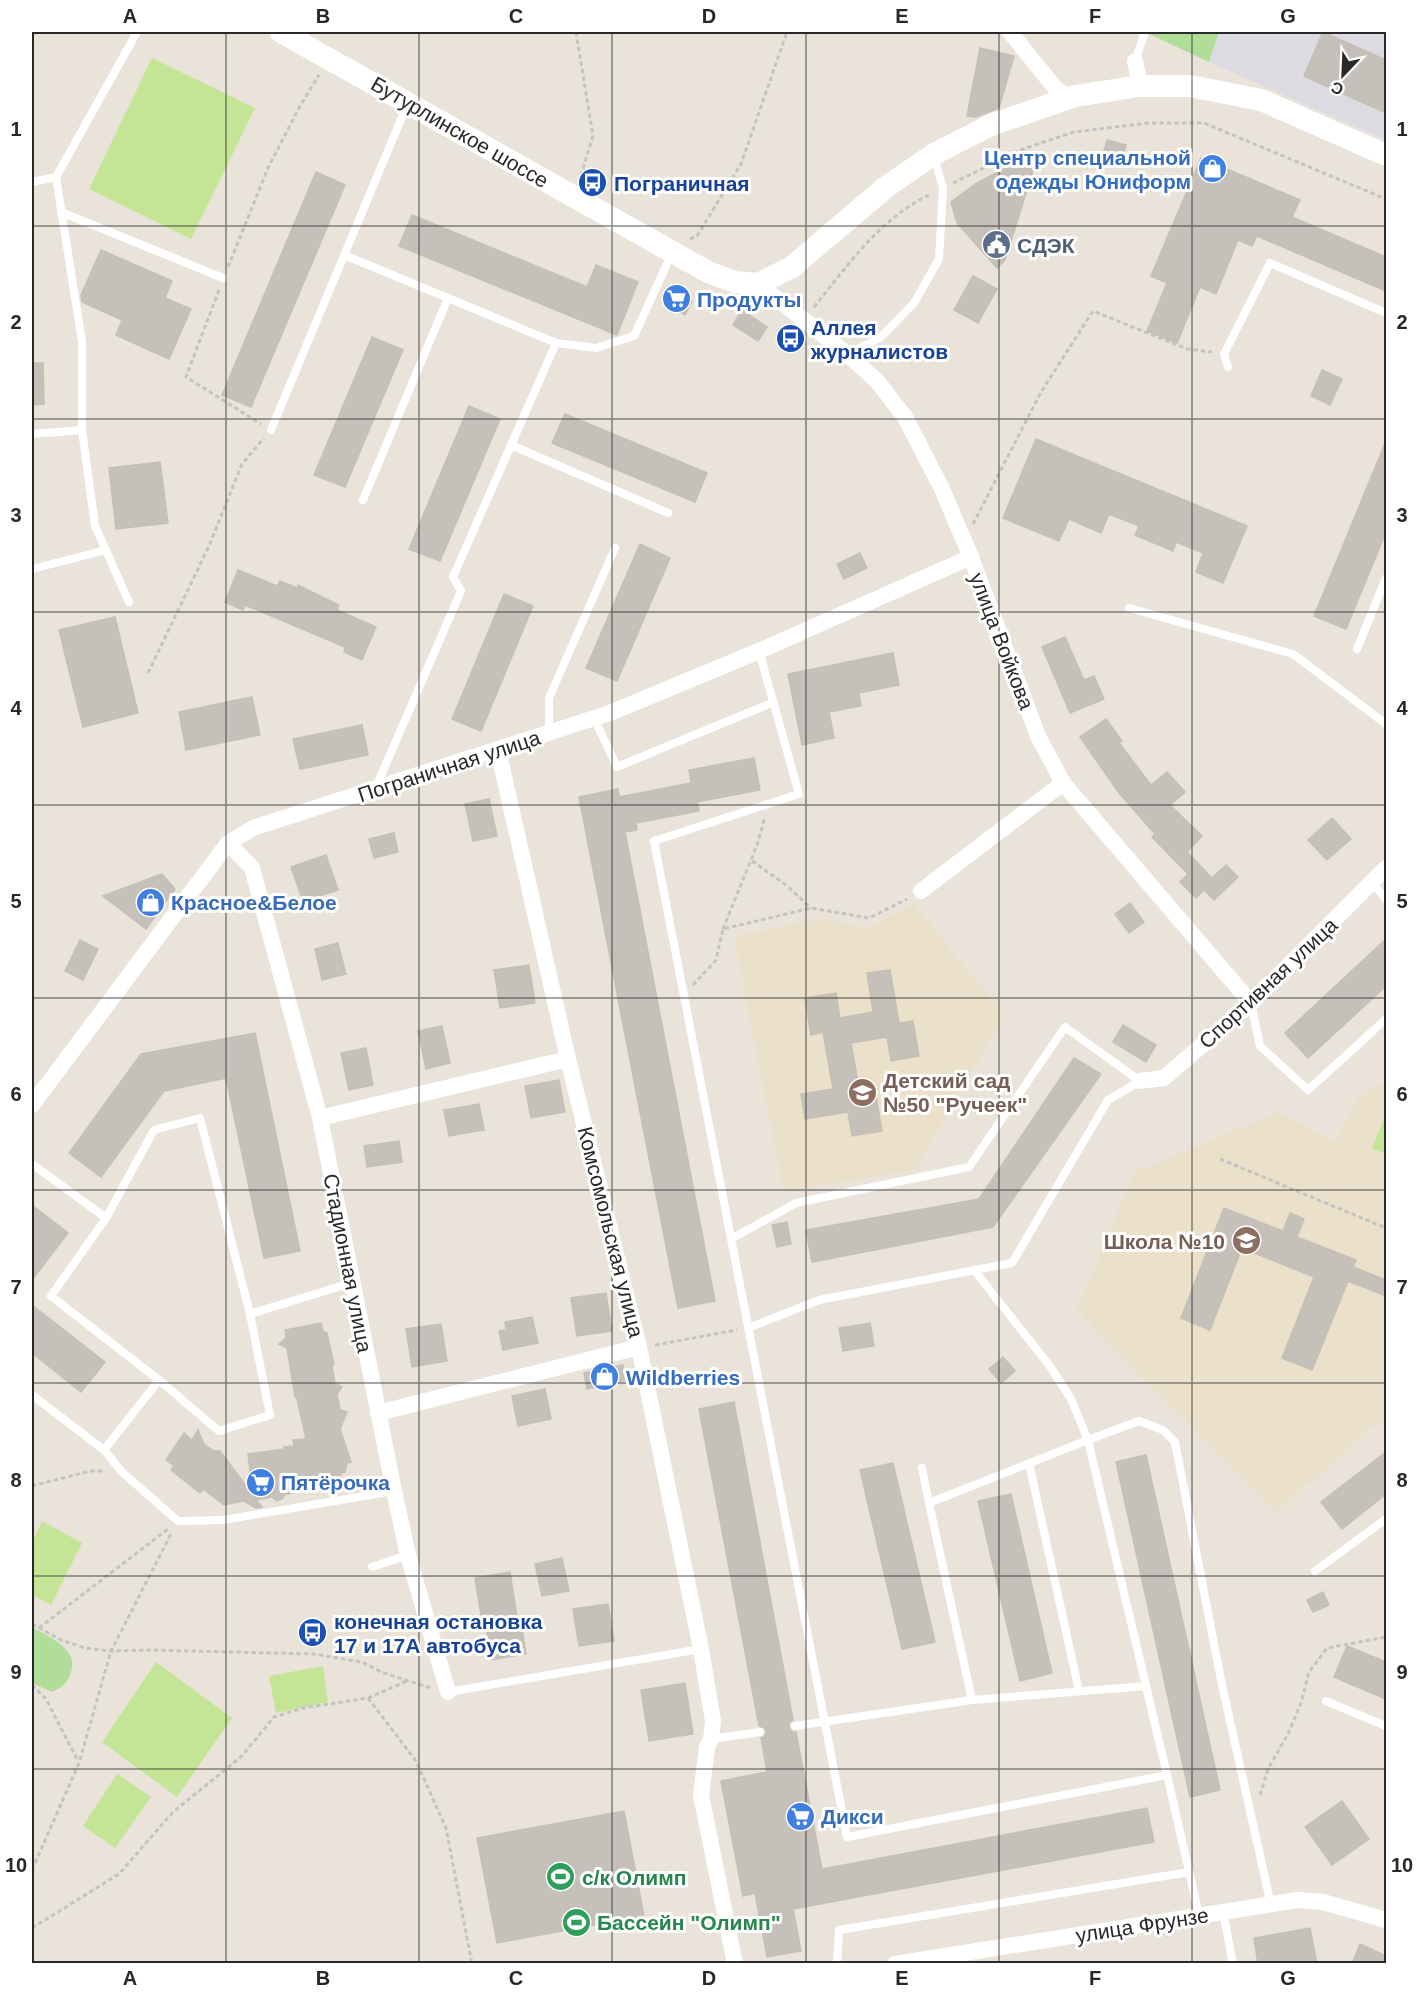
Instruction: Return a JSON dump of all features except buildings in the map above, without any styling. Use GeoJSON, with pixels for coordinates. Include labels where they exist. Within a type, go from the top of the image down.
{"type":"FeatureCollection","features":[{"type":"Feature","properties":{"kind":"main road","name":"Бутурлинское шоссе"},"geometry":{"type":"LineString","coordinates":[[281,32],[708,272],[735,282],[758,284]]}},
{"type":"Feature","properties":{"kind":"main road"},"geometry":{"type":"LineString","coordinates":[[758,284],[792,267],[886,186],[934,154],[991,125],[1070,98],[1140,86],[1190,86],[1261,100],[1386,155]]}},
{"type":"Feature","properties":{"kind":"street"},"geometry":{"type":"LineString","coordinates":[[1010,32],[1056,89],[1070,98]]}},
{"type":"Feature","properties":{"kind":"street"},"geometry":{"type":"LineString","coordinates":[[1135,61],[1140,86]]}},
{"type":"Feature","properties":{"kind":"street","name":"улица Войкова"},"geometry":{"type":"LineString","coordinates":[[758,284],[847,354],[876,381],[905,417],[942,489],[968,549],[1038,736],[1063,783],[1251,1003]]}},
{"type":"Feature","properties":{"kind":"street","name":"Пограничная улица"},"geometry":{"type":"LineString","coordinates":[[32,1105],[228,843],[252,828],[594,718],[759,651],[968,549]]}},
{"type":"Feature","properties":{"kind":"street","name":"Комсомольская улица"},"geometry":{"type":"LineString","coordinates":[[498,750],[568,1059],[639,1347],[701,1649],[713,1721],[701,1795],[735,1964]]}},
{"type":"Feature","properties":{"kind":"street"},"geometry":{"type":"LineString","coordinates":[[921,891],[1063,783]]}},
{"type":"Feature","properties":{"kind":"street","name":"Стадионная улица"},"geometry":{"type":"LineString","coordinates":[[228,843],[252,868],[320,1118],[351,1283],[408,1555],[448,1692]]}},
{"type":"Feature","properties":{"kind":"street","name":"Спортивная улица"},"geometry":{"type":"LineString","coordinates":[[1140,1081],[1164,1078],[1251,1003],[1386,868]]}},
{"type":"Feature","properties":{"kind":"street"},"geometry":{"type":"LineString","coordinates":[[320,1118],[568,1059]]}},
{"type":"Feature","properties":{"kind":"street"},"geometry":{"type":"LineString","coordinates":[[378,1413],[639,1347]]}},
{"type":"Feature","properties":{"kind":"street","name":"улица Фрунзе"},"geometry":{"type":"LineString","coordinates":[[895,1964],[1298,1900],[1323,1902],[1386,1920]]}},
{"type":"Feature","properties":{"kind":"lane"},"geometry":{"type":"LineString","coordinates":[[129,602],[95,526],[82,430],[82,342],[56,177],[137,32]]}},
{"type":"Feature","properties":{"kind":"lane"},"geometry":{"type":"LineString","coordinates":[[1135,61],[1145,32]]}},
{"type":"Feature","properties":{"kind":"lane"},"geometry":{"type":"LineString","coordinates":[[271,430],[408,102]]}},
{"type":"Feature","properties":{"kind":"lane"},"geometry":{"type":"LineString","coordinates":[[847,354],[880,338],[914,303],[939,259],[943,188],[934,154]]}},
{"type":"Feature","properties":{"kind":"lane"},"geometry":{"type":"LineString","coordinates":[[32,182],[56,177]]}},
{"type":"Feature","properties":{"kind":"lane"},"geometry":{"type":"LineString","coordinates":[[62,212],[223,278]]}},
{"type":"Feature","properties":{"kind":"lane"},"geometry":{"type":"LineString","coordinates":[[344,255],[556,343],[596,348],[634,336],[675,254]]}},
{"type":"Feature","properties":{"kind":"lane"},"geometry":{"type":"LineString","coordinates":[[1228,367],[1224,354],[1269,263],[1386,313]]}},
{"type":"Feature","properties":{"kind":"lane"},"geometry":{"type":"LineString","coordinates":[[363,500],[448,298]]}},
{"type":"Feature","properties":{"kind":"lane"},"geometry":{"type":"LineString","coordinates":[[375,790],[461,591],[453,577],[556,343]]}},
{"type":"Feature","properties":{"kind":"lane"},"geometry":{"type":"LineString","coordinates":[[32,434],[82,430]]}},
{"type":"Feature","properties":{"kind":"lane"},"geometry":{"type":"LineString","coordinates":[[510,446],[668,513]]}},
{"type":"Feature","properties":{"kind":"lane"},"geometry":{"type":"LineString","coordinates":[[549,734],[549,698],[615,548]]}},
{"type":"Feature","properties":{"kind":"lane"},"geometry":{"type":"LineString","coordinates":[[32,569],[106,550]]}},
{"type":"Feature","properties":{"kind":"lane"},"geometry":{"type":"LineString","coordinates":[[1357,649],[1386,578]]}},
{"type":"Feature","properties":{"kind":"lane"},"geometry":{"type":"LineString","coordinates":[[1129,608],[1293,654],[1386,724]]}},
{"type":"Feature","properties":{"kind":"lane"},"geometry":{"type":"LineString","coordinates":[[759,651],[799,794],[654,841],[848,1837],[1167,1775]]}},
{"type":"Feature","properties":{"kind":"lane"},"geometry":{"type":"LineString","coordinates":[[594,718],[617,767],[774,702]]}},
{"type":"Feature","properties":{"kind":"lane"},"geometry":{"type":"LineString","coordinates":[[1372,883],[1386,899]]}},
{"type":"Feature","properties":{"kind":"lane"},"geometry":{"type":"LineString","coordinates":[[1251,1003],[1260,1046],[1308,1090],[1386,1019]]}},
{"type":"Feature","properties":{"kind":"lane"},"geometry":{"type":"LineString","coordinates":[[731,1239],[796,1203],[969,1167],[1065,1027],[1140,1081],[1108,1100],[1012,1263],[819,1300],[748,1328]]}},
{"type":"Feature","properties":{"kind":"lane"},"geometry":{"type":"LineString","coordinates":[[200,1118],[250,1314],[270,1415],[219,1431],[159,1380],[51,1296],[106,1218],[154,1130],[200,1118]]}},
{"type":"Feature","properties":{"kind":"lane"},"geometry":{"type":"LineString","coordinates":[[32,1164],[106,1218]]}},
{"type":"Feature","properties":{"kind":"lane"},"geometry":{"type":"LineString","coordinates":[[974,1270],[1049,1365],[1071,1399],[1088,1440],[1199,1916]]}},
{"type":"Feature","properties":{"kind":"lane"},"geometry":{"type":"LineString","coordinates":[[250,1314],[351,1283]]}},
{"type":"Feature","properties":{"kind":"lane"},"geometry":{"type":"LineString","coordinates":[[104,1450],[159,1380]]}},
{"type":"Feature","properties":{"kind":"lane"},"geometry":{"type":"LineString","coordinates":[[32,1395],[104,1450],[122,1472],[178,1521],[223,1520],[394,1491]]}},
{"type":"Feature","properties":{"kind":"lane"},"geometry":{"type":"LineString","coordinates":[[929,1503],[1139,1421],[1163,1430],[1175,1442],[1222,1685],[1271,1905]]}},
{"type":"Feature","properties":{"kind":"lane"},"geometry":{"type":"LineString","coordinates":[[1029,1463],[1079,1691]]}},
{"type":"Feature","properties":{"kind":"lane"},"geometry":{"type":"LineString","coordinates":[[922,1468],[972,1700]]}},
{"type":"Feature","properties":{"kind":"lane"},"geometry":{"type":"LineString","coordinates":[[1315,1572],[1386,1519]]}},
{"type":"Feature","properties":{"kind":"lane"},"geometry":{"type":"LineString","coordinates":[[372,1567],[408,1555]]}},
{"type":"Feature","properties":{"kind":"lane"},"geometry":{"type":"LineString","coordinates":[[448,1692],[701,1649]]}},
{"type":"Feature","properties":{"kind":"lane"},"geometry":{"type":"LineString","coordinates":[[795,1726],[972,1700],[1146,1686]]}},
{"type":"Feature","properties":{"kind":"lane"},"geometry":{"type":"LineString","coordinates":[[1326,1701],[1386,1726]]}},
{"type":"Feature","properties":{"kind":"lane"},"geometry":{"type":"LineString","coordinates":[[711,1739],[760,1732]]}},
{"type":"Feature","properties":{"kind":"lane"},"geometry":{"type":"LineString","coordinates":[[837,1964],[839,1930],[1189,1872]]}},
{"type":"Feature","properties":{"kind":"lane"},"geometry":{"type":"LineString","coordinates":[[1223,1912],[1233,1964]]}},
{"type":"Feature","properties":{"kind":"path"},"geometry":{"type":"LineString","coordinates":[[575,197],[593,136],[576,32]]}},
{"type":"Feature","properties":{"kind":"path"},"geometry":{"type":"LineString","coordinates":[[675,254],[683,242],[697,236],[741,164],[787,32]]}},
{"type":"Feature","properties":{"kind":"path"},"geometry":{"type":"LineString","coordinates":[[148,673],[209,546],[242,464],[271,430],[186,377],[268,168],[300,106],[329,58]]}},
{"type":"Feature","properties":{"kind":"path"},"geometry":{"type":"LineString","coordinates":[[803,320],[888,220],[913,202],[1020,150],[1074,132],[1149,123],[1204,123],[1386,199]]}},
{"type":"Feature","properties":{"kind":"path"},"geometry":{"type":"LineString","coordinates":[[968,549],[1041,392],[1094,311],[1186,348],[1224,354]]}},
{"type":"Feature","properties":{"kind":"path"},"geometry":{"type":"LineString","coordinates":[[684,995],[716,960],[723,929],[751,860],[768,804]]}},
{"type":"Feature","properties":{"kind":"path"},"geometry":{"type":"LineString","coordinates":[[751,860],[786,885],[811,908]]}},
{"type":"Feature","properties":{"kind":"path"},"geometry":{"type":"LineString","coordinates":[[723,929],[811,908],[869,918],[921,891]]}},
{"type":"Feature","properties":{"kind":"path"},"geometry":{"type":"LineString","coordinates":[[1220,1159],[1386,1228]]}},
{"type":"Feature","properties":{"kind":"path"},"geometry":{"type":"LineString","coordinates":[[639,1347],[748,1328]]}},
{"type":"Feature","properties":{"kind":"path"},"geometry":{"type":"LineString","coordinates":[[32,1486],[90,1471],[122,1472]]}},
{"type":"Feature","properties":{"kind":"path"},"geometry":{"type":"LineString","coordinates":[[39,1628],[178,1521]]}},
{"type":"Feature","properties":{"kind":"path"},"geometry":{"type":"LineString","coordinates":[[32,1870],[79,1763],[111,1652],[178,1521]]}},
{"type":"Feature","properties":{"kind":"path"},"geometry":{"type":"LineString","coordinates":[[32,1624],[61,1640],[85,1648],[111,1652],[150,1650],[314,1654],[362,1662],[381,1672],[448,1692]]}},
{"type":"Feature","properties":{"kind":"path"},"geometry":{"type":"LineString","coordinates":[[1252,1818],[1268,1769],[1288,1734],[1301,1703],[1309,1672],[1327,1648],[1386,1637]]}},
{"type":"Feature","properties":{"kind":"path"},"geometry":{"type":"LineString","coordinates":[[32,1928],[119,1874],[173,1812],[241,1757],[274,1717],[303,1708],[368,1698],[407,1681]]}},
{"type":"Feature","properties":{"kind":"path"},"geometry":{"type":"LineString","coordinates":[[32,1685],[46,1699],[79,1763]]}},
{"type":"Feature","properties":{"kind":"path"},"geometry":{"type":"LineString","coordinates":[[368,1698],[416,1761],[446,1828],[472,1964]]}},
{"type":"Feature","properties":{"kind":"shaded area"},"geometry":{"type":"Polygon","coordinates":[[[1219,32],[1386,32],[1386,140],[1209,62],[1219,32]]]}},
{"type":"Feature","properties":{"kind":"shaded area","name":"Детский сад №50 \"Ручеек\""},"geometry":{"type":"Polygon","coordinates":[[[914,904],[1004,1015],[915,1170],[784,1192],[734,937],[820,918],[868,928],[914,904]]]}},
{"type":"Feature","properties":{"kind":"shaded area","name":"Школа №10"},"geometry":{"type":"Polygon","coordinates":[[[1386,1082],[1386,1416],[1276,1512],[1077,1310],[1135,1172],[1279,1112],[1335,1142],[1359,1097],[1386,1082]]]}},
{"type":"Feature","properties":{"kind":"green space"},"geometry":{"type":"Polygon","coordinates":[[[1145,32],[1219,32],[1209,62],[1145,32]]]}},
{"type":"Feature","properties":{"kind":"green space"},"geometry":{"type":"Polygon","coordinates":[[[152,58],[255,108],[191,239],[89,189],[152,58]]]}},
{"type":"Feature","properties":{"kind":"green space"},"geometry":{"type":"Polygon","coordinates":[[[1386,1114],[1386,1154],[1372,1148],[1386,1114]]]}},
{"type":"Feature","properties":{"kind":"green space"},"geometry":{"type":"Polygon","coordinates":[[[42,1521],[82,1543],[51,1605],[32,1595],[32,1543],[42,1521]]]}},
{"type":"Feature","properties":{"kind":"green space"},"geometry":{"type":"Polygon","coordinates":[[[32,1627],[62,1646],[72,1659],[72,1668],[67,1680],[52,1692],[32,1683],[32,1627]]]}},
{"type":"Feature","properties":{"kind":"green space"},"geometry":{"type":"Polygon","coordinates":[[[156,1662],[232,1718],[177,1797],[102,1742],[156,1662]]]}},
{"type":"Feature","properties":{"kind":"green space"},"geometry":{"type":"Polygon","coordinates":[[[323,1666],[328,1702],[276,1713],[269,1676],[323,1666]]]}},
{"type":"Feature","properties":{"kind":"green space"},"geometry":{"type":"Polygon","coordinates":[[[117,1774],[151,1797],[115,1848],[83,1826],[117,1774]]]}},
{"type":"Feature","properties":{"kind":"place","name":"Центр специальной одежды Юниформ"},"geometry":{"type":"Point","coordinates":[1212,169]}},
{"type":"Feature","properties":{"kind":"place","name":"Пограничная"},"geometry":{"type":"Point","coordinates":[593,183]}},
{"type":"Feature","properties":{"kind":"place","name":"СДЭК"},"geometry":{"type":"Point","coordinates":[996,245]}},
{"type":"Feature","properties":{"kind":"place","name":"Продукты"},"geometry":{"type":"Point","coordinates":[676,299]}},
{"type":"Feature","properties":{"kind":"place","name":"Аллея журналистов"},"geometry":{"type":"Point","coordinates":[790,339]}},
{"type":"Feature","properties":{"kind":"place","name":"Красное&Белое"},"geometry":{"type":"Point","coordinates":[150,902]}},
{"type":"Feature","properties":{"kind":"place","name":"Детский сад №50 \"Ручеек\""},"geometry":{"type":"Point","coordinates":[862,1092]}},
{"type":"Feature","properties":{"kind":"place","name":"Школа №10"},"geometry":{"type":"Point","coordinates":[1246,1241]}},
{"type":"Feature","properties":{"kind":"place","name":"Wildberries"},"geometry":{"type":"Point","coordinates":[605,1377]}},
{"type":"Feature","properties":{"kind":"place","name":"Пятёрочка"},"geometry":{"type":"Point","coordinates":[260,1482]}},
{"type":"Feature","properties":{"kind":"place","name":"конечная остановка 17 и 17А автобуса"},"geometry":{"type":"Point","coordinates":[313,1633]}},
{"type":"Feature","properties":{"kind":"place","name":"Дикси"},"geometry":{"type":"Point","coordinates":[800,1816]}},
{"type":"Feature","properties":{"kind":"place","name":"с/к Олимп"},"geometry":{"type":"Point","coordinates":[561,1877]}},
{"type":"Feature","properties":{"kind":"place","name":"Бассейн \"Олимп\""},"geometry":{"type":"Point","coordinates":[576,1922]}}]}
